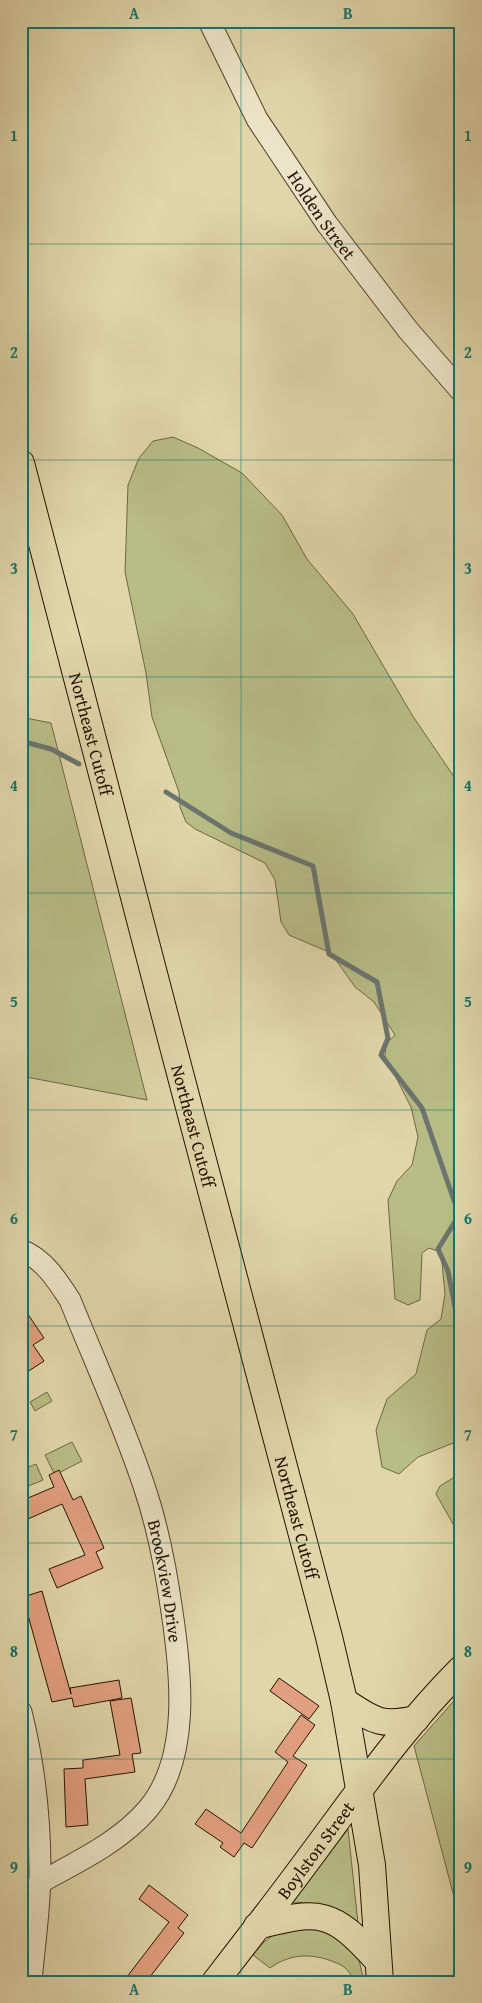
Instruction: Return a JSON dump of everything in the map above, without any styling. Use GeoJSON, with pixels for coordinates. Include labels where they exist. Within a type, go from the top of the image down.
{"type":"FeatureCollection","features":[{"type":"Feature","properties":{"kind":"main road","name":"Northeast Cutoff"},"geometry":{"type":"LineString","coordinates":[[21,464],[171,1040],[306,1545],[344,1701],[372,1865],[378,1971]]}},
{"type":"Feature","properties":{"kind":"main road","name":"Boylston Street"},"geometry":{"type":"LineString","coordinates":[[215,1982],[360,1789],[416,1719],[461,1670]]}},
{"type":"Feature","properties":{"kind":"main road"},"geometry":{"type":"LineString","coordinates":[[344,1701],[380,1722],[395,1723],[416,1719]]}},
{"type":"Feature","properties":{"kind":"main road"},"geometry":{"type":"LineString","coordinates":[[257,1926],[290,1917],[320,1916],[343,1926],[356,1936],[378,1971]]}},
{"type":"Feature","properties":{"kind":"street","name":"Holden Street"},"geometry":{"type":"LineString","coordinates":[[209,21],[257,119],[327,224],[408,330],[461,390]]}},
{"type":"Feature","properties":{"kind":"street","name":"Brookview Drive"},"geometry":{"type":"LineString","coordinates":[[21,1250],[38,1259],[59,1283],[70,1300],[130,1447],[160,1540],[176,1634],[181,1683],[180,1716],[171,1767],[149,1808],[130,1828],[94,1852],[39,1883]]}},
{"type":"Feature","properties":{"kind":"street"},"geometry":{"type":"LineString","coordinates":[[21,1712],[33,1766],[39,1829],[39,1883],[31,1982]]}},
{"type":"Feature","properties":{"kind":"green space"},"geometry":{"type":"Polygon","coordinates":[[[173,437],[198,448],[242,473],[282,515],[307,559],[353,614],[412,715],[461,787],[461,1440],[418,1457],[399,1474],[382,1467],[376,1430],[387,1399],[416,1374],[427,1330],[441,1319],[445,1294],[441,1252],[429,1248],[422,1253],[420,1300],[408,1305],[395,1299],[388,1200],[397,1181],[412,1165],[418,1137],[411,1107],[385,1056],[386,1044],[395,1035],[374,1002],[355,987],[331,953],[289,935],[281,922],[275,880],[265,863],[195,829],[186,822],[180,807],[179,792],[152,717],[146,673],[125,572],[128,485],[139,458],[153,441],[173,437]]]}},
{"type":"Feature","properties":{"kind":"green space"},"geometry":{"type":"Polygon","coordinates":[[[21,717],[51,723],[147,1100],[21,1076],[21,717]]]}},
{"type":"Feature","properties":{"kind":"green space"},"geometry":{"type":"Polygon","coordinates":[[[47,1392],[52,1401],[35,1411],[30,1402],[47,1392]]]}},
{"type":"Feature","properties":{"kind":"green space"},"geometry":{"type":"Polygon","coordinates":[[[72,1442],[82,1461],[55,1475],[45,1455],[72,1442]]]}},
{"type":"Feature","properties":{"kind":"green space"},"geometry":{"type":"Polygon","coordinates":[[[36,1464],[43,1480],[21,1489],[21,1470],[36,1464]]]}},
{"type":"Feature","properties":{"kind":"green space"},"geometry":{"type":"Polygon","coordinates":[[[461,1473],[461,1538],[436,1494],[440,1486],[461,1473]]]}},
{"type":"Feature","properties":{"kind":"green space"},"geometry":{"type":"Polygon","coordinates":[[[461,1693],[461,1923],[414,1746],[461,1693]]]}},
{"type":"Feature","properties":{"kind":"green space"},"geometry":{"type":"Polygon","coordinates":[[[348,1829],[358,1923],[342,1912],[327,1906],[293,1902],[348,1829]]]}},
{"type":"Feature","properties":{"kind":"green space"},"geometry":{"type":"Polygon","coordinates":[[[316,1924],[357,1951],[364,1982],[357,1982],[343,1966],[322,1958],[313,1956],[296,1957],[287,1959],[270,1968],[253,1955],[264,1942],[281,1929],[316,1924]]]}},
{"type":"Feature","properties":{"kind":"building"},"geometry":{"type":"Polygon","coordinates":[[[21,1304],[44,1338],[33,1345],[44,1361],[21,1376],[21,1353],[27,1349],[21,1340],[21,1304]]]}},
{"type":"Feature","properties":{"kind":"building"},"geometry":{"type":"Polygon","coordinates":[[[59,1470],[73,1500],[81,1496],[104,1548],[96,1552],[103,1568],[57,1588],[49,1569],[85,1555],[62,1504],[28,1519],[21,1501],[54,1487],[49,1475],[59,1470]]]}},
{"type":"Feature","properties":{"kind":"building"},"geometry":{"type":"Polygon","coordinates":[[[42,1591],[71,1694],[70,1688],[119,1680],[122,1698],[74,1707],[72,1698],[52,1702],[23,1597],[42,1591]]]}},
{"type":"Feature","properties":{"kind":"building"},"geometry":{"type":"Polygon","coordinates":[[[279,1678],[319,1706],[309,1719],[270,1691],[279,1678]]]}},
{"type":"Feature","properties":{"kind":"building"},"geometry":{"type":"Polygon","coordinates":[[[131,1698],[141,1753],[132,1754],[135,1772],[85,1779],[88,1825],[66,1827],[64,1769],[83,1768],[83,1760],[120,1755],[110,1701],[131,1698]]]}},
{"type":"Feature","properties":{"kind":"building"},"geometry":{"type":"Polygon","coordinates":[[[301,1715],[315,1725],[293,1756],[307,1765],[252,1848],[244,1843],[234,1857],[220,1847],[223,1843],[195,1824],[206,1809],[241,1833],[288,1762],[275,1752],[301,1715]]]}},
{"type":"Feature","properties":{"kind":"building"},"geometry":{"type":"Polygon","coordinates":[[[149,1885],[188,1915],[178,1928],[184,1933],[146,1982],[123,1982],[169,1922],[139,1899],[149,1885]]]}},
{"type":"Feature","properties":{"kind":"waterway"},"geometry":{"type":"LineString","coordinates":[[21,741],[51,749],[79,764]]}},
{"type":"Feature","properties":{"kind":"waterway"},"geometry":{"type":"LineString","coordinates":[[166,792],[231,833],[313,866],[329,954],[377,982],[388,1038],[381,1055],[422,1108],[459,1215],[438,1249],[448,1271],[461,1338]]}}]}
